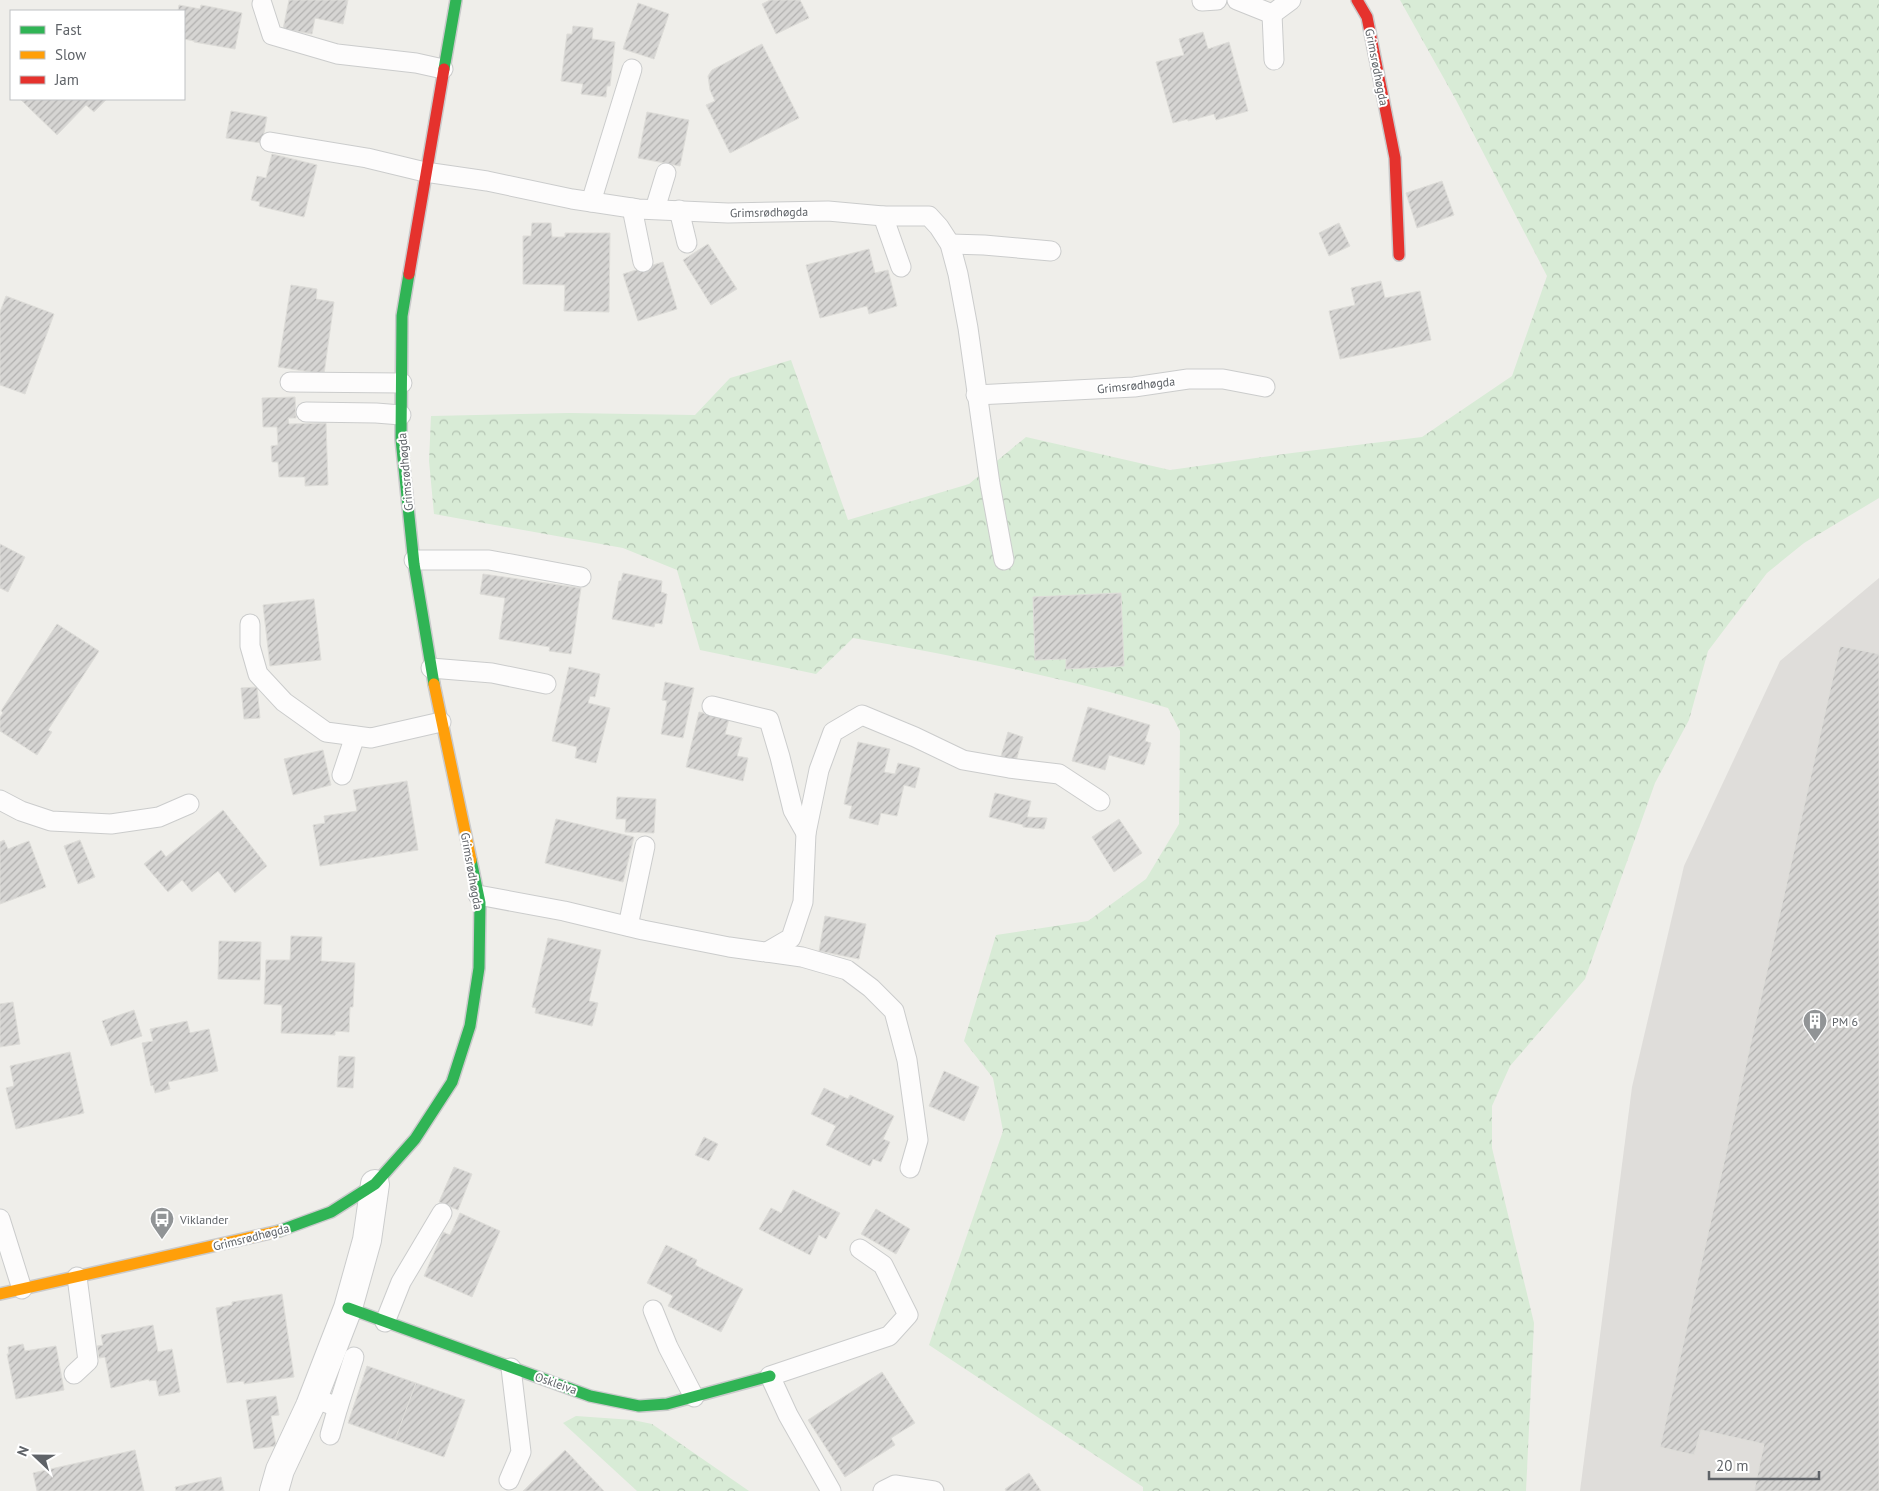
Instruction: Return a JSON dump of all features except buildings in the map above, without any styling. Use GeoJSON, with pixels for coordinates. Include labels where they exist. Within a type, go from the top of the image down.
{"type":"FeatureCollection","features":[{"type":"Feature","properties":{"kind":"main road","name":"Grimsrødhøgda"},"geometry":{"type":"LineString","coordinates":[[0,1294],[284,1230],[331,1212],[375,1184],[415,1139],[452,1082],[470,1026],[479,968],[480,903],[431,668],[414,560],[401,415],[402,316],[425,172],[456,0]]}},
{"type":"Feature","properties":{"kind":"main road","name":"Grimsrødhøgda"},"geometry":{"type":"LineString","coordinates":[[1357,0],[1367,18],[1395,158],[1399,256]]}},
{"type":"Feature","properties":{"kind":"main road","name":"Oskleiva"},"geometry":{"type":"LineString","coordinates":[[348,1308],[590,1396],[638,1406],[667,1404],[770,1376]]}},
{"type":"Feature","properties":{"kind":"street"},"geometry":{"type":"LineString","coordinates":[[274,1491],[280,1470],[313,1398],[348,1308],[367,1240],[375,1184]]}},
{"type":"Feature","properties":{"kind":"lane"},"geometry":{"type":"LineString","coordinates":[[1237,0],[1272,14]]}},
{"type":"Feature","properties":{"kind":"lane"},"geometry":{"type":"LineString","coordinates":[[1272,14],[1291,0]]}},
{"type":"Feature","properties":{"kind":"lane"},"geometry":{"type":"LineString","coordinates":[[262,4],[272,35],[337,54],[416,63],[443,69]]}},
{"type":"Feature","properties":{"kind":"lane"},"geometry":{"type":"LineString","coordinates":[[1272,14],[1274,60]]}},
{"type":"Feature","properties":{"kind":"lane"},"geometry":{"type":"LineString","coordinates":[[591,202],[632,69]]}},
{"type":"Feature","properties":{"kind":"lane"},"geometry":{"type":"LineString","coordinates":[[270,142],[367,158],[425,172]]}},
{"type":"Feature","properties":{"kind":"lane","name":"Grimsrødhøgda"},"geometry":{"type":"LineString","coordinates":[[425,172],[487,181],[591,202],[632,208],[728,213],[828,211],[883,216],[929,216],[939,226],[950,244],[958,274],[968,328],[990,484],[1004,560]]}},
{"type":"Feature","properties":{"kind":"lane"},"geometry":{"type":"LineString","coordinates":[[655,209],[666,173]]}},
{"type":"Feature","properties":{"kind":"lane"},"geometry":{"type":"LineString","coordinates":[[632,208],[643,262]]}},
{"type":"Feature","properties":{"kind":"lane"},"geometry":{"type":"LineString","coordinates":[[679,210],[687,243]]}},
{"type":"Feature","properties":{"kind":"lane"},"geometry":{"type":"LineString","coordinates":[[883,216],[901,268]]}},
{"type":"Feature","properties":{"kind":"lane"},"geometry":{"type":"LineString","coordinates":[[950,244],[984,244],[1050,251]]}},
{"type":"Feature","properties":{"kind":"lane","name":"Grimsrødhøgda"},"geometry":{"type":"LineString","coordinates":[[976,394],[1134,388],[1206,379],[1223,379],[1265,387]]}},
{"type":"Feature","properties":{"kind":"lane"},"geometry":{"type":"LineString","coordinates":[[290,382],[402,383]]}},
{"type":"Feature","properties":{"kind":"lane"},"geometry":{"type":"LineString","coordinates":[[306,412],[401,415]]}},
{"type":"Feature","properties":{"kind":"lane"},"geometry":{"type":"LineString","coordinates":[[414,560],[489,560],[581,577]]}},
{"type":"Feature","properties":{"kind":"lane"},"geometry":{"type":"LineString","coordinates":[[250,624],[250,646],[258,674],[284,702],[326,732],[371,738],[441,722]]}},
{"type":"Feature","properties":{"kind":"lane"},"geometry":{"type":"LineString","coordinates":[[431,668],[492,673],[546,684]]}},
{"type":"Feature","properties":{"kind":"lane"},"geometry":{"type":"LineString","coordinates":[[712,706],[769,720],[792,810],[806,833]]}},
{"type":"Feature","properties":{"kind":"lane"},"geometry":{"type":"LineString","coordinates":[[767,952],[792,938],[803,902],[806,833],[819,770],[833,732],[862,715],[915,736],[963,760],[1059,774],[1100,801]]}},
{"type":"Feature","properties":{"kind":"lane"},"geometry":{"type":"LineString","coordinates":[[342,775],[355,736]]}},
{"type":"Feature","properties":{"kind":"lane"},"geometry":{"type":"LineString","coordinates":[[0,800],[21,811],[51,821],[111,824],[159,817],[189,804]]}},
{"type":"Feature","properties":{"kind":"lane"},"geometry":{"type":"LineString","coordinates":[[628,926],[644,846]]}},
{"type":"Feature","properties":{"kind":"lane"},"geometry":{"type":"LineString","coordinates":[[478,895],[729,947],[802,958],[846,970],[871,988],[894,1011],[907,1060],[918,1140],[910,1168]]}},
{"type":"Feature","properties":{"kind":"lane"},"geometry":{"type":"LineString","coordinates":[[385,1322],[401,1282],[442,1213]]}},
{"type":"Feature","properties":{"kind":"lane"},"geometry":{"type":"LineString","coordinates":[[0,1219],[22,1289]]}},
{"type":"Feature","properties":{"kind":"lane"},"geometry":{"type":"LineString","coordinates":[[831,1491],[788,1415],[770,1376],[889,1336],[908,1315],[883,1265],[860,1249]]}},
{"type":"Feature","properties":{"kind":"lane"},"geometry":{"type":"LineString","coordinates":[[74,1374],[88,1361],[77,1277]]}},
{"type":"Feature","properties":{"kind":"lane"},"geometry":{"type":"LineString","coordinates":[[653,1310],[668,1347],[694,1397]]}},
{"type":"Feature","properties":{"kind":"lane"},"geometry":{"type":"LineString","coordinates":[[330,1436],[354,1357]]}},
{"type":"Feature","properties":{"kind":"lane"},"geometry":{"type":"LineString","coordinates":[[509,1480],[521,1452],[511,1368]]}},
{"type":"Feature","properties":{"kind":"lane"},"geometry":{"type":"LineString","coordinates":[[313,1398],[338,1407]]}},
{"type":"Feature","properties":{"kind":"lane"},"geometry":{"type":"LineString","coordinates":[[883,1491],[895,1485],[934,1491]]}},
{"type":"Feature","properties":{"kind":"shaded area"},"geometry":{"type":"Polygon","coordinates":[[[1879,578],[1879,1491],[1580,1491],[1632,1087],[1684,866],[1780,661],[1879,578]]]}},
{"type":"Feature","properties":{"kind":"green space"},"geometry":{"type":"Polygon","coordinates":[[[1400,0],[1879,0],[1879,498],[1804,543],[1767,573],[1708,651],[1689,720],[1655,783],[1585,979],[1510,1066],[1492,1106],[1492,1148],[1534,1323],[1526,1491],[1143,1491],[1143,1487],[929,1345],[1003,1131],[993,1078],[964,1041],[996,935],[1088,921],[1146,879],[1179,824],[1180,731],[1168,708],[1012,668],[853,638],[816,674],[700,650],[677,570],[623,548],[434,514],[429,461],[431,416],[569,413],[695,415],[730,378],[791,360],[848,520],[969,484],[1026,437],[1170,470],[1422,437],[1512,376],[1547,276],[1456,100],[1400,0]]]}},
{"type":"Feature","properties":{"kind":"green space"},"geometry":{"type":"Polygon","coordinates":[[[576,1416],[633,1420],[652,1424],[749,1491],[637,1491],[563,1423],[576,1416]]]}},
{"type":"Feature","properties":{"kind":"traffic: fast"},"geometry":{"type":"LineString","coordinates":[[444,69],[456,0]]}},
{"type":"Feature","properties":{"kind":"traffic: fast"},"geometry":{"type":"LineString","coordinates":[[409,274],[402,316],[401,439],[414,564],[434,684]]}},
{"type":"Feature","properties":{"kind":"traffic: fast"},"geometry":{"type":"LineString","coordinates":[[279,1231],[331,1212],[375,1184],[415,1139],[452,1082],[470,1026],[479,968],[480,903],[471,860]]}},
{"type":"Feature","properties":{"kind":"traffic: fast"},"geometry":{"type":"LineString","coordinates":[[348,1308],[590,1396],[639,1406],[667,1404],[770,1376]]}},
{"type":"Feature","properties":{"kind":"traffic: slow"},"geometry":{"type":"LineString","coordinates":[[434,684],[471,860]]}},
{"type":"Feature","properties":{"kind":"traffic: slow"},"geometry":{"type":"LineString","coordinates":[[0,1294],[279,1231]]}},
{"type":"Feature","properties":{"kind":"traffic: jam"},"geometry":{"type":"LineString","coordinates":[[1357,0],[1367,17],[1395,158],[1399,255]]}},
{"type":"Feature","properties":{"kind":"traffic: jam"},"geometry":{"type":"LineString","coordinates":[[409,274],[444,69]]}},
{"type":"Feature","properties":{"kind":"place","name":"PM 6"},"geometry":{"type":"Point","coordinates":[1815,1042]}},
{"type":"Feature","properties":{"kind":"place","name":"Viklander"},"geometry":{"type":"Point","coordinates":[162,1240]}}]}
